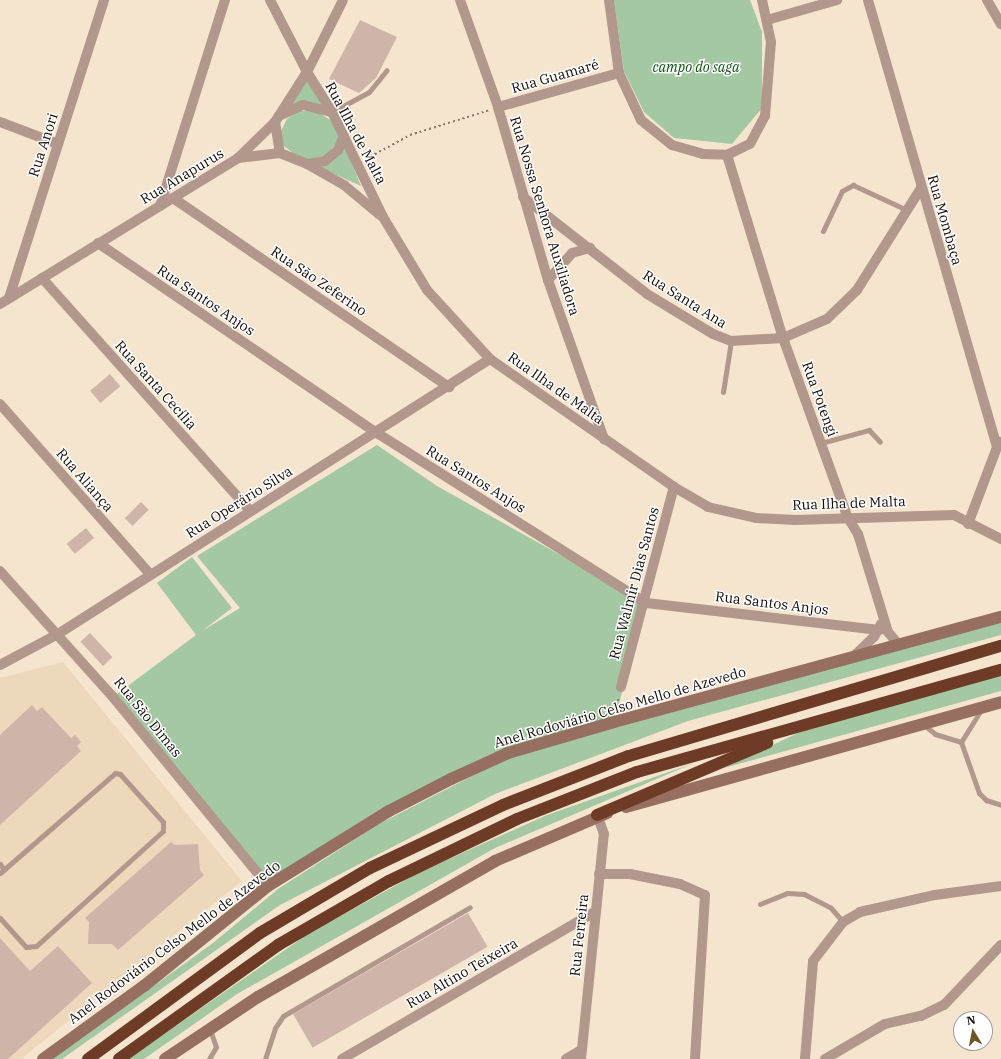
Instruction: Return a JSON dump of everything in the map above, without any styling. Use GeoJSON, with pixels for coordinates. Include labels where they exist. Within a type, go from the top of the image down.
{"type":"FeatureCollection","features":[{"type":"Feature","properties":{"kind":"highway"},"geometry":{"type":"LineString","coordinates":[[88,1059],[260,933],[370,868],[503,805],[629,756],[1001,646]]}},
{"type":"Feature","properties":{"kind":"highway"},"geometry":{"type":"LineString","coordinates":[[119,1059],[278,945],[389,881],[517,818],[637,772],[1001,670]]}},
{"type":"Feature","properties":{"kind":"highway"},"geometry":{"type":"LineString","coordinates":[[597,815],[811,724]]}},
{"type":"Feature","properties":{"kind":"main road","name":"Anel Rodoviário Celso Mello de Azevedo"},"geometry":{"type":"LineString","coordinates":[[43,1059],[144,986],[268,886],[390,811],[451,779],[508,753],[614,722],[1001,617]]}},
{"type":"Feature","properties":{"kind":"main road"},"geometry":{"type":"LineString","coordinates":[[165,1059],[209,1027],[495,861],[597,815],[1001,702]]}},
{"type":"Feature","properties":{"kind":"street","name":"Rua Anori"},"geometry":{"type":"LineString","coordinates":[[9,298],[104,0]]}},
{"type":"Feature","properties":{"kind":"street"},"geometry":{"type":"LineString","coordinates":[[160,206],[225,0]]}},
{"type":"Feature","properties":{"kind":"street","name":"Rua Ilha de Malta"},"geometry":{"type":"LineString","coordinates":[[270,0],[306,72],[332,112],[383,217],[427,290],[490,359],[674,487],[708,507],[756,518],[954,515],[968,524],[1001,539]]}},
{"type":"Feature","properties":{"kind":"street"},"geometry":{"type":"LineString","coordinates":[[238,158],[277,119],[306,72],[343,0]]}},
{"type":"Feature","properties":{"kind":"street","name":"Rua Nossa Senhora Auxiliadora"},"geometry":{"type":"LineString","coordinates":[[460,0],[498,107],[548,280],[604,439]]}},
{"type":"Feature","properties":{"kind":"street"},"geometry":{"type":"LineString","coordinates":[[609,0],[618,73],[641,120],[672,145],[703,154],[727,155],[750,144],[765,116],[771,42],[762,0]]}},
{"type":"Feature","properties":{"kind":"street"},"geometry":{"type":"LineString","coordinates":[[767,20],[837,0]]}},
{"type":"Feature","properties":{"kind":"street","name":"Rua Mombaça"},"geometry":{"type":"LineString","coordinates":[[868,0],[921,188],[999,442]]}},
{"type":"Feature","properties":{"kind":"street"},"geometry":{"type":"LineString","coordinates":[[987,0],[1001,24]]}},
{"type":"Feature","properties":{"kind":"street","name":"Rua Guamaré"},"geometry":{"type":"LineString","coordinates":[[498,107],[618,73]]}},
{"type":"Feature","properties":{"kind":"street"},"geometry":{"type":"LineString","coordinates":[[277,119],[303,105],[332,112]]}},
{"type":"Feature","properties":{"kind":"street"},"geometry":{"type":"LineString","coordinates":[[277,119],[280,153]]}},
{"type":"Feature","properties":{"kind":"street"},"geometry":{"type":"LineString","coordinates":[[0,122],[58,144]]}},
{"type":"Feature","properties":{"kind":"street"},"geometry":{"type":"LineString","coordinates":[[308,164],[325,161],[338,150],[344,136]]}},
{"type":"Feature","properties":{"kind":"street","name":"Rua Anapurus"},"geometry":{"type":"LineString","coordinates":[[0,304],[238,158],[280,153],[308,164],[344,185],[383,217]]}},
{"type":"Feature","properties":{"kind":"street","name":"Rua Potengi"},"geometry":{"type":"LineString","coordinates":[[727,155],[783,338],[847,516],[858,534],[883,610],[888,632],[899,645]]}},
{"type":"Feature","properties":{"kind":"street","name":"Rua Santa Ana"},"geometry":{"type":"LineString","coordinates":[[523,197],[647,294],[713,334],[730,341],[783,338],[827,319],[857,290],[921,188]]}},
{"type":"Feature","properties":{"kind":"street","name":"Rua São Zeferino"},"geometry":{"type":"LineString","coordinates":[[173,198],[449,387]]}},
{"type":"Feature","properties":{"kind":"street","name":"Rua Santos Anjos"},"geometry":{"type":"LineString","coordinates":[[98,243],[377,433],[646,603],[879,630]]}},
{"type":"Feature","properties":{"kind":"street"},"geometry":{"type":"LineString","coordinates":[[548,280],[572,253],[590,248]]}},
{"type":"Feature","properties":{"kind":"street","name":"Rua Santa Cecília"},"geometry":{"type":"LineString","coordinates":[[42,278],[250,511]]}},
{"type":"Feature","properties":{"kind":"street","name":"Rua Operário Silva"},"geometry":{"type":"LineString","coordinates":[[0,665],[58,634],[150,574],[377,433],[490,359]]}},
{"type":"Feature","properties":{"kind":"street","name":"Rua Aliança"},"geometry":{"type":"LineString","coordinates":[[0,404],[150,574]]}},
{"type":"Feature","properties":{"kind":"street"},"geometry":{"type":"LineString","coordinates":[[968,524],[999,442]]}},
{"type":"Feature","properties":{"kind":"street","name":"Rua Walmir Dias Santos"},"geometry":{"type":"LineString","coordinates":[[621,687],[646,603],[674,487]]}},
{"type":"Feature","properties":{"kind":"street","name":"Rua São Dimas"},"geometry":{"type":"LineString","coordinates":[[0,571],[113,697],[268,886]]}},
{"type":"Feature","properties":{"kind":"street"},"geometry":{"type":"LineString","coordinates":[[852,658],[879,630],[883,610]]}},
{"type":"Feature","properties":{"kind":"street","name":"Rua Ferreira"},"geometry":{"type":"LineString","coordinates":[[581,1054],[604,834],[597,815]]}},
{"type":"Feature","properties":{"kind":"street"},"geometry":{"type":"LineString","coordinates":[[599,874],[630,874],[680,884],[705,895],[695,1059]]}},
{"type":"Feature","properties":{"kind":"street"},"geometry":{"type":"LineString","coordinates":[[805,1059],[813,961],[843,922],[860,912],[935,895],[1001,886]]}},
{"type":"Feature","properties":{"kind":"street","name":"Rua Altino Teixeira"},"geometry":{"type":"LineString","coordinates":[[342,1059],[596,911]]}},
{"type":"Feature","properties":{"kind":"street"},"geometry":{"type":"LineString","coordinates":[[825,1059],[885,1024],[921,1016],[944,1005],[1001,945]]}},
{"type":"Feature","properties":{"kind":"street"},"geometry":{"type":"LineString","coordinates":[[566,1059],[581,1054]]}},
{"type":"Feature","properties":{"kind":"lane"},"geometry":{"type":"LineString","coordinates":[[332,112],[369,92],[387,70]]}},
{"type":"Feature","properties":{"kind":"lane"},"geometry":{"type":"LineString","coordinates":[[823,231],[842,191],[853,185],[907,210]]}},
{"type":"Feature","properties":{"kind":"lane"},"geometry":{"type":"LineString","coordinates":[[723,392],[730,341]]}},
{"type":"Feature","properties":{"kind":"lane"},"geometry":{"type":"LineString","coordinates":[[821,444],[869,430],[880,442]]}},
{"type":"Feature","properties":{"kind":"lane"},"geometry":{"type":"LineString","coordinates":[[961,742],[983,707]]}},
{"type":"Feature","properties":{"kind":"lane"},"geometry":{"type":"LineString","coordinates":[[923,724],[935,734],[961,742]]}},
{"type":"Feature","properties":{"kind":"lane"},"geometry":{"type":"LineString","coordinates":[[961,742],[979,793],[986,800],[1001,805]]}},
{"type":"Feature","properties":{"kind":"lane"},"geometry":{"type":"LineString","coordinates":[[0,864],[2,872],[115,773],[120,774],[163,822],[163,831],[36,946],[26,947],[0,918]]}},
{"type":"Feature","properties":{"kind":"lane"},"geometry":{"type":"LineString","coordinates":[[760,904],[787,893],[804,894],[831,908],[843,922]]}},
{"type":"Feature","properties":{"kind":"lane"},"geometry":{"type":"LineString","coordinates":[[265,1059],[275,1028],[283,1016],[470,907]]}},
{"type":"Feature","properties":{"kind":"lane"},"geometry":{"type":"LineString","coordinates":[[209,1027],[216,1047],[209,1059]]}},
{"type":"Feature","properties":{"kind":"path"},"geometry":{"type":"LineString","coordinates":[[357,164],[410,135],[498,107]]}},
{"type":"Feature","properties":{"kind":"path"},"geometry":{"type":"LineString","coordinates":[[614,722],[621,687]]}},
{"type":"Feature","properties":{"kind":"shaded area"},"geometry":{"type":"Polygon","coordinates":[[[63,662],[242,881],[21,1059],[0,1059],[0,678],[63,662]]]}},
{"type":"Feature","properties":{"kind":"green space","name":"campo do saga"},"geometry":{"type":"Polygon","coordinates":[[[614,0],[750,0],[762,32],[762,108],[732,144],[674,138],[644,112],[624,71],[614,0]]]}},
{"type":"Feature","properties":{"kind":"green space"},"geometry":{"type":"Polygon","coordinates":[[[305,74],[325,106],[290,106],[305,74]]]}},
{"type":"Feature","properties":{"kind":"green space"},"geometry":{"type":"Polygon","coordinates":[[[298,111],[316,111],[332,121],[341,137],[326,156],[311,160],[298,157],[284,146],[279,135],[287,119],[298,111]]]}},
{"type":"Feature","properties":{"kind":"green space"},"geometry":{"type":"Polygon","coordinates":[[[344,145],[361,186],[319,167],[344,145]]]}},
{"type":"Feature","properties":{"kind":"green space"},"geometry":{"type":"Polygon","coordinates":[[[377,445],[437,486],[646,603],[614,722],[1001,622],[1001,635],[688,721],[495,794],[280,905],[62,1059],[53,1059],[213,943],[278,889],[379,824],[505,759],[451,779],[268,886],[113,697],[196,635],[157,583],[192,557],[232,608],[202,631],[240,608],[197,556],[377,445]]]}},
{"type":"Feature","properties":{"kind":"green space"},"geometry":{"type":"Polygon","coordinates":[[[1001,674],[1001,691],[724,768],[800,732],[1001,674]]]}},
{"type":"Feature","properties":{"kind":"green space"},"geometry":{"type":"Polygon","coordinates":[[[694,763],[495,848],[237,994],[144,1059],[128,1059],[308,934],[420,872],[547,815],[694,763]]]}},
{"type":"Feature","properties":{"kind":"building"},"geometry":{"type":"Polygon","coordinates":[[[360,20],[397,37],[376,78],[359,93],[329,79],[360,20]]]}},
{"type":"Feature","properties":{"kind":"building"},"geometry":{"type":"Polygon","coordinates":[[[110,374],[120,386],[100,403],[90,391],[110,374]]]}},
{"type":"Feature","properties":{"kind":"building"},"geometry":{"type":"Polygon","coordinates":[[[141,502],[149,510],[133,526],[125,518],[141,502]]]}},
{"type":"Feature","properties":{"kind":"building"},"geometry":{"type":"Polygon","coordinates":[[[86,528],[94,538],[75,554],[67,544],[86,528]]]}},
{"type":"Feature","properties":{"kind":"building"},"geometry":{"type":"Polygon","coordinates":[[[90,633],[113,657],[103,666],[80,642],[90,633]]]}},
{"type":"Feature","properties":{"kind":"building"},"geometry":{"type":"Polygon","coordinates":[[[32,705],[37,711],[42,707],[71,738],[75,735],[81,742],[77,746],[81,751],[0,825],[0,735],[32,705]]]}},
{"type":"Feature","properties":{"kind":"building"},"geometry":{"type":"Polygon","coordinates":[[[171,842],[175,845],[198,844],[200,870],[204,875],[118,950],[112,944],[88,944],[89,922],[85,918],[171,842]]]}},
{"type":"Feature","properties":{"kind":"building"},"geometry":{"type":"Polygon","coordinates":[[[468,913],[488,947],[313,1048],[293,1014],[468,913]]]}},
{"type":"Feature","properties":{"kind":"building"},"geometry":{"type":"Polygon","coordinates":[[[0,938],[30,971],[58,946],[92,983],[8,1059],[0,1059],[0,938]]]}}]}
